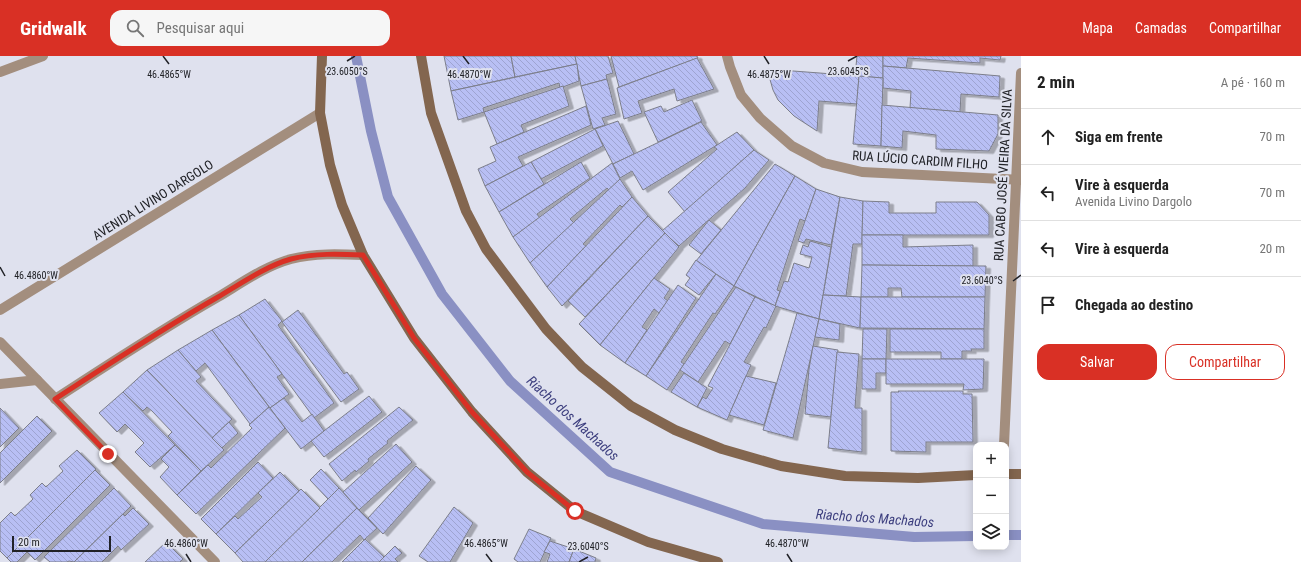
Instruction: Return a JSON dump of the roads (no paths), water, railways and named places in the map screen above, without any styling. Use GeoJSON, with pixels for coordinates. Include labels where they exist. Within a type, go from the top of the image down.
{"type":"FeatureCollection","features":[{"type":"Feature","properties":{"kind":"street"},"geometry":{"type":"LineString","coordinates":[[0,72],[43,56]]}},
{"type":"Feature","properties":{"kind":"street"},"geometry":{"type":"LineString","coordinates":[[322,56],[320,113],[330,165],[342,205],[363,255],[414,338],[472,412],[527,472],[575,511],[648,542],[718,562]]}},
{"type":"Feature","properties":{"kind":"street"},"geometry":{"type":"LineString","coordinates":[[421,56],[431,113],[466,212],[486,249],[546,330],[582,367],[631,406],[675,430],[722,449],[781,466],[845,476],[918,478],[973,475]]}},
{"type":"Feature","properties":{"kind":"street","name":"RUA LÚCIO CARDIM FILHO"},"geometry":{"type":"LineString","coordinates":[[727,56],[741,94],[760,118],[792,146],[824,163],[862,172],[1018,180]]}},
{"type":"Feature","properties":{"kind":"street","name":"RUA CABO JOSÉ VIEIRA DA SILVA"},"geometry":{"type":"LineString","coordinates":[[1004,442],[1018,180],[1021,73]]}},
{"type":"Feature","properties":{"kind":"street","name":"AVENIDA LIVINO DARGOLO"},"geometry":{"type":"LineString","coordinates":[[0,310],[320,113]]}},
{"type":"Feature","properties":{"kind":"street"},"geometry":{"type":"LineString","coordinates":[[55,399],[168,326],[260,272],[289,260],[311,255],[363,255]]}},
{"type":"Feature","properties":{"kind":"street"},"geometry":{"type":"LineString","coordinates":[[0,342],[215,562]]}},
{"type":"Feature","properties":{"kind":"street"},"geometry":{"type":"LineString","coordinates":[[0,384],[37,380]]}},
{"type":"Feature","properties":{"kind":"street"},"geometry":{"type":"LineString","coordinates":[[1009,474],[1021,474]]}},
{"type":"Feature","properties":{"kind":"waterway","name":"Riacho dos Machados"},"geometry":{"type":"LineString","coordinates":[[356,56],[371,131],[388,197],[442,294],[510,381],[610,472],[763,524],[914,537],[973,536]]}},
{"type":"Feature","properties":{"kind":"waterway","name":"Riacho dos Machados"},"geometry":{"type":"LineString","coordinates":[[1009,535],[1021,535]]}}]}
